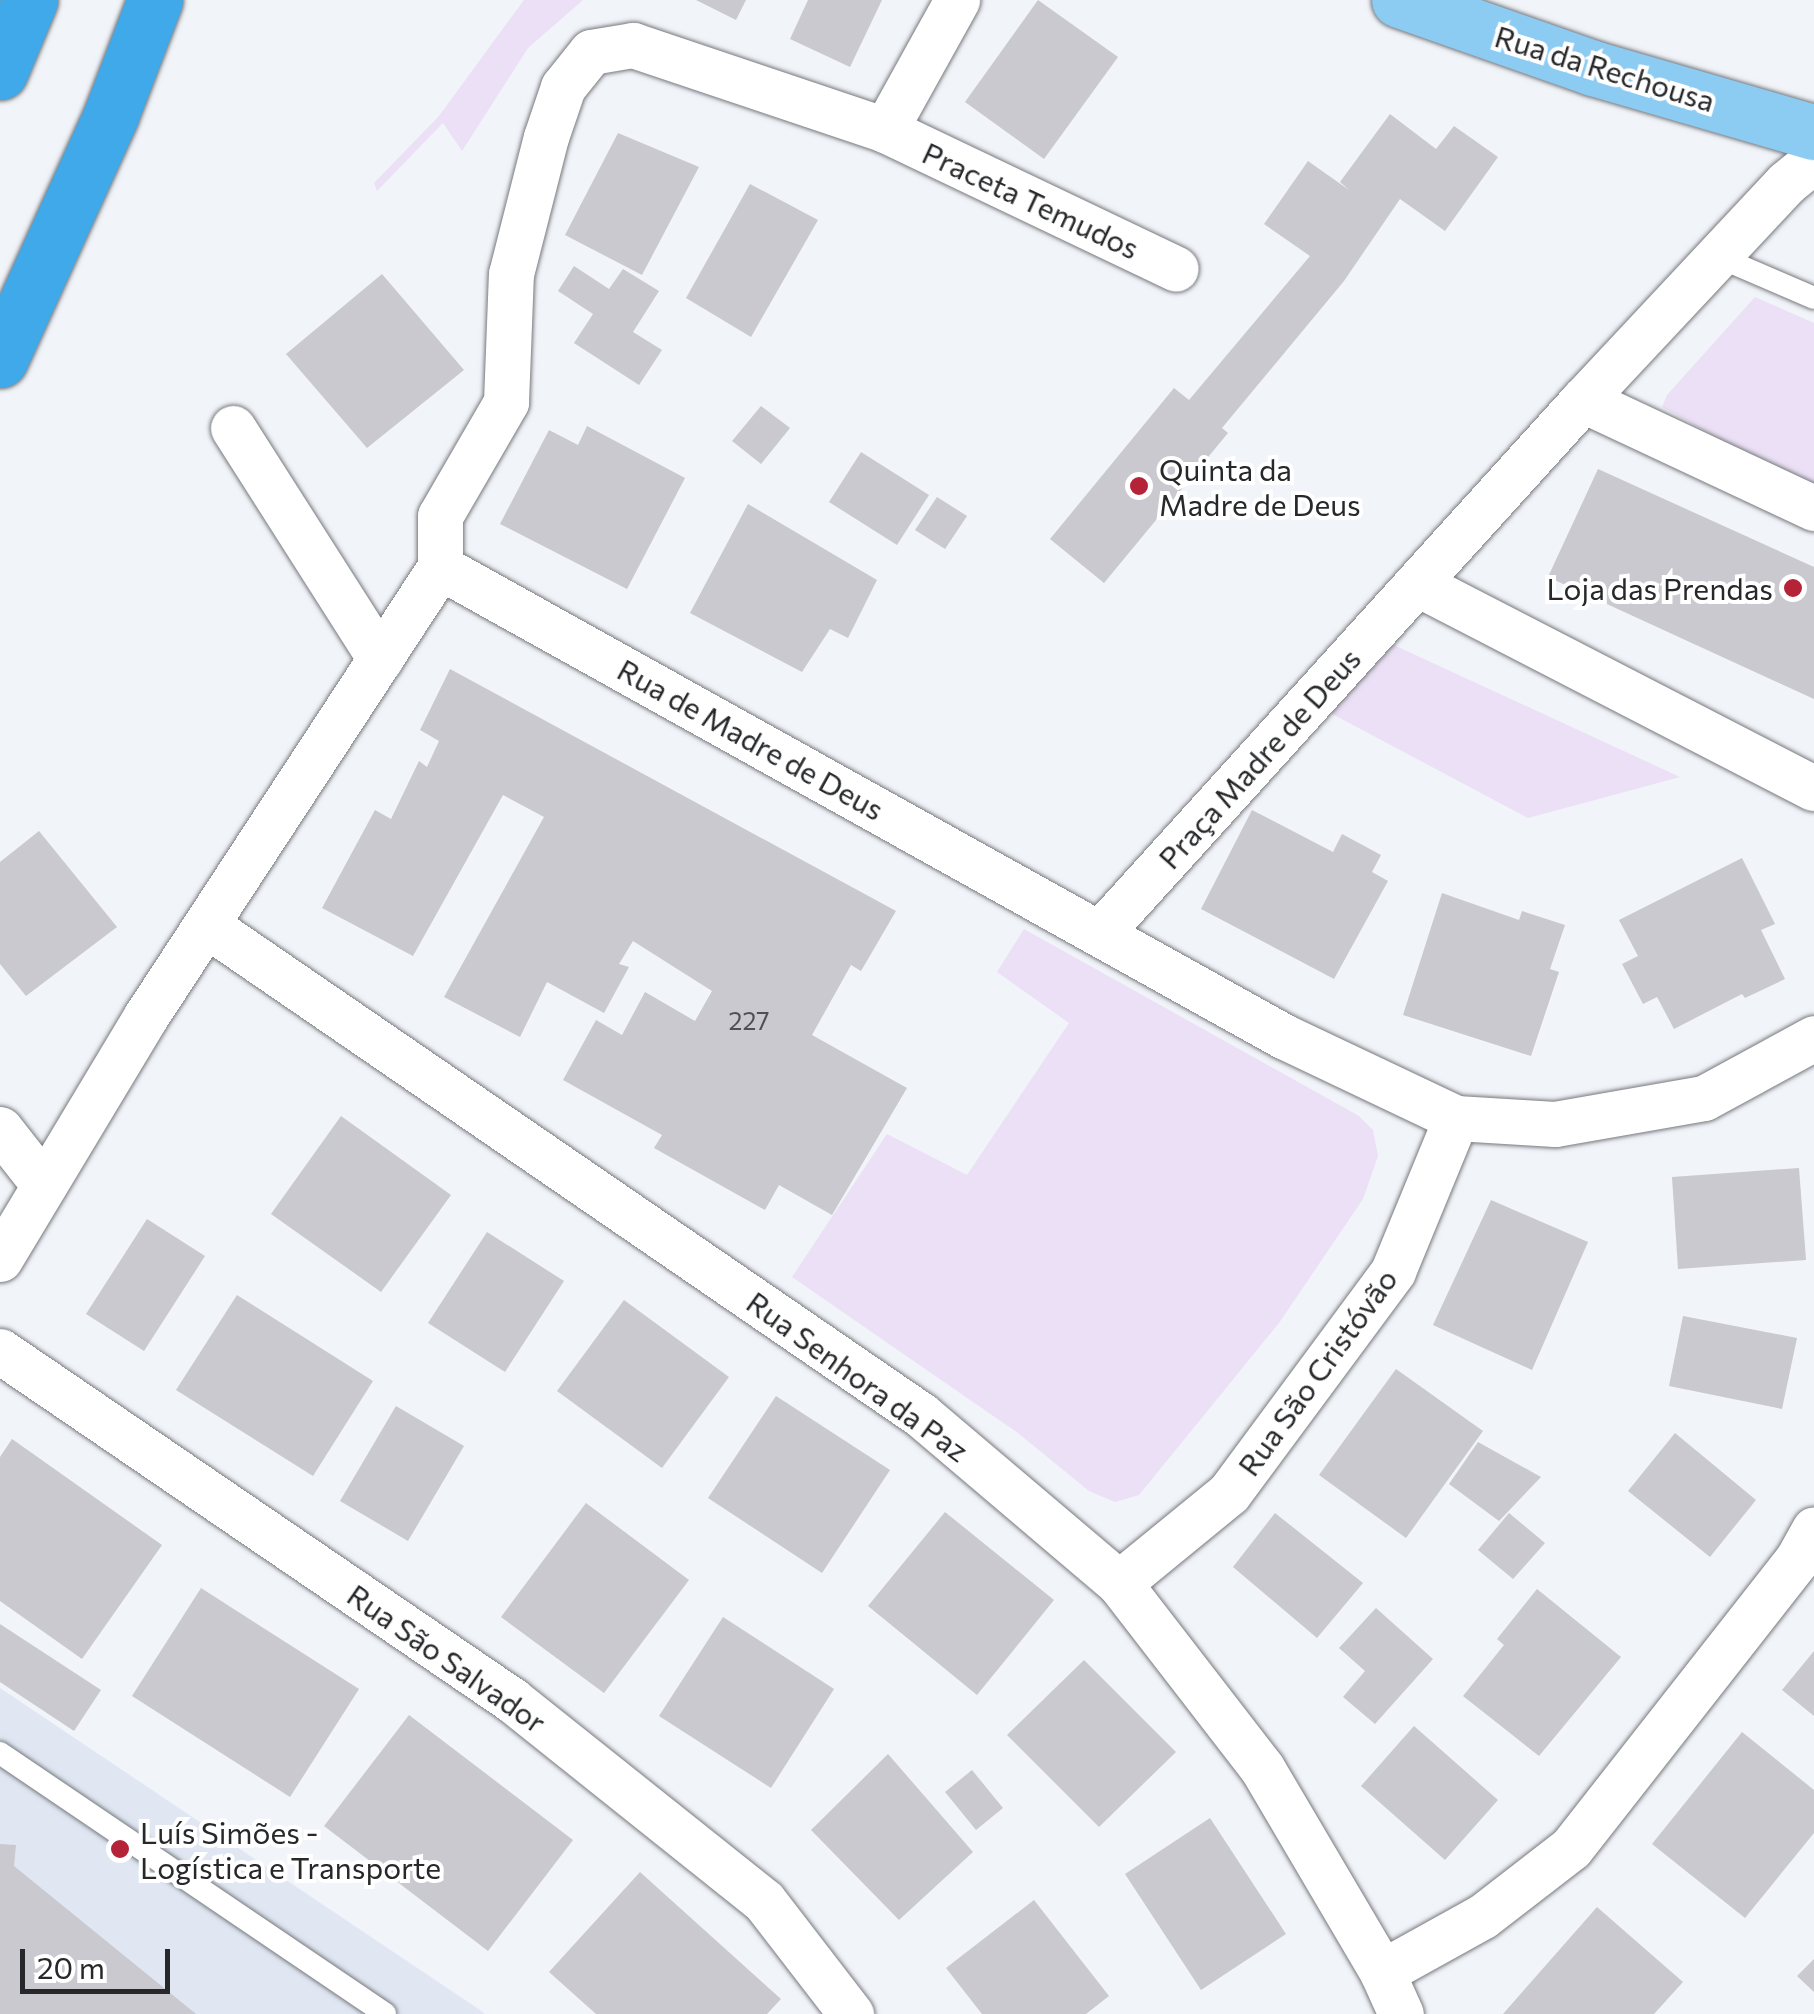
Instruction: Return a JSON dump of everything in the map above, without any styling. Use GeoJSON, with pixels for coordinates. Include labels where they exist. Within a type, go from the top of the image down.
{"type":"FeatureCollection","features":[{"type":"Feature","properties":{"kind":"highway"},"geometry":{"type":"LineString","coordinates":[[0,72],[30,0]]}},
{"type":"Feature","properties":{"kind":"highway"},"geometry":{"type":"LineString","coordinates":[[0,360],[111,115],[155,0]]}},
{"type":"Feature","properties":{"kind":"main road","name":"Rua da Rechousa"},"geometry":{"type":"LineString","coordinates":[[1398,0],[1474,12],[1593,68],[1814,132]]}},
{"type":"Feature","properties":{"kind":"street","name":"Praceta Temudos"},"geometry":{"type":"LineString","coordinates":[[885,130],[956,0]]}},
{"type":"Feature","properties":{"kind":"street","name":"Praceta Temudos"},"geometry":{"type":"LineString","coordinates":[[440,567],[440,516],[506,402],[510,274],[546,138],[563,87],[591,52],[633,45],[885,130],[1176,269]]}},
{"type":"Feature","properties":{"kind":"street","name":"Praça Madre de Deus"},"geometry":{"type":"LineString","coordinates":[[1100,933],[1583,400],[1786,183],[1814,160]]}},
{"type":"Feature","properties":{"kind":"street"},"geometry":{"type":"LineString","coordinates":[[1583,400],[1814,508]]}},
{"type":"Feature","properties":{"kind":"street"},"geometry":{"type":"LineString","coordinates":[[233,428],[380,659]]}},
{"type":"Feature","properties":{"kind":"street"},"geometry":{"type":"LineString","coordinates":[[0,1259],[146,1016],[440,567]]}},
{"type":"Feature","properties":{"kind":"street","name":"Rua de Madre de Deus"},"geometry":{"type":"LineString","coordinates":[[440,567],[1283,1036],[1456,1118],[1555,1124],[1704,1098],[1814,1038]]}},
{"type":"Feature","properties":{"kind":"street"},"geometry":{"type":"LineString","coordinates":[[1418,584],[1814,788]]}},
{"type":"Feature","properties":{"kind":"street","name":"Rua Senhora da Paz"},"geometry":{"type":"LineString","coordinates":[[208,926],[921,1416],[1119,1582],[1262,1768],[1382,1972],[1401,2014]]}},
{"type":"Feature","properties":{"kind":"street","name":"Rua São Cristóvão"},"geometry":{"type":"LineString","coordinates":[[1119,1582],[1229,1493],[1393,1271],[1456,1118]]}},
{"type":"Feature","properties":{"kind":"street"},"geometry":{"type":"LineString","coordinates":[[0,1128],[44,1185]]}},
{"type":"Feature","properties":{"kind":"street","name":"Rua São Salvador"},"geometry":{"type":"LineString","coordinates":[[0,1351],[512,1700],[764,1901],[851,2014]]}},
{"type":"Feature","properties":{"kind":"street"},"geometry":{"type":"LineString","coordinates":[[1382,1972],[1484,1916],[1571,1848],[1797,1560],[1814,1528]]}},
{"type":"Feature","properties":{"kind":"lane"},"geometry":{"type":"LineString","coordinates":[[1719,257],[1814,298]]}},
{"type":"Feature","properties":{"kind":"lane"},"geometry":{"type":"LineString","coordinates":[[0,1753],[385,2014]]}},
{"type":"Feature","properties":{"kind":"shaded area"},"geometry":{"type":"Polygon","coordinates":[[[524,0],[583,0],[528,48],[462,151],[443,123],[377,191],[374,183],[439,116],[524,0]]]}},
{"type":"Feature","properties":{"kind":"shaded area"},"geometry":{"type":"Polygon","coordinates":[[[1755,297],[1814,323],[1814,492],[1662,407],[1667,395],[1755,297]]]}},
{"type":"Feature","properties":{"kind":"shaded area"},"geometry":{"type":"Polygon","coordinates":[[[1385,641],[1680,777],[1528,818],[1321,708],[1385,641]]]}},
{"type":"Feature","properties":{"kind":"shaded area"},"geometry":{"type":"Polygon","coordinates":[[[1024,929],[1359,1116],[1373,1130],[1378,1156],[1363,1199],[1279,1323],[1139,1495],[1115,1502],[1089,1491],[1018,1433],[792,1277],[887,1134],[967,1175],[1069,1023],[997,972],[1024,929]]]}},
{"type":"Feature","properties":{"kind":"shaded area","name":"Luís Simões - Logística e Transporte"},"geometry":{"type":"Polygon","coordinates":[[[0,1688],[480,2010],[485,2014],[0,2014],[0,1688]]]}},
{"type":"Feature","properties":{"kind":"building"},"geometry":{"type":"Polygon","coordinates":[[[696,0],[746,0],[736,20],[696,0]]]}},
{"type":"Feature","properties":{"kind":"building"},"geometry":{"type":"Polygon","coordinates":[[[808,0],[882,0],[850,67],[790,39],[808,0]]]}},
{"type":"Feature","properties":{"kind":"building"},"geometry":{"type":"Polygon","coordinates":[[[1038,0],[1118,57],[1044,159],[965,102],[1038,0]]]}},
{"type":"Feature","properties":{"kind":"building"},"geometry":{"type":"Polygon","coordinates":[[[1390,114],[1436,149],[1454,126],[1498,157],[1445,231],[1400,199],[1344,281],[1222,428],[1228,433],[1104,583],[1050,539],[1174,388],[1189,400],[1310,256],[1264,224],[1308,161],[1349,190],[1340,182],[1390,114]]]}},
{"type":"Feature","properties":{"kind":"building"},"geometry":{"type":"Polygon","coordinates":[[[618,133],[699,167],[642,275],[565,235],[618,133]]]}},
{"type":"Feature","properties":{"kind":"building"},"geometry":{"type":"Polygon","coordinates":[[[750,184],[818,220],[751,337],[686,298],[750,184]]]}},
{"type":"Feature","properties":{"kind":"building"},"geometry":{"type":"Polygon","coordinates":[[[574,266],[609,289],[623,269],[659,291],[633,332],[662,350],[639,385],[574,343],[593,314],[558,291],[574,266]]]}},
{"type":"Feature","properties":{"kind":"building"},"geometry":{"type":"Polygon","coordinates":[[[382,274],[464,370],[367,448],[286,354],[382,274]]]}},
{"type":"Feature","properties":{"kind":"building"},"geometry":{"type":"Polygon","coordinates":[[[761,406],[790,428],[761,464],[732,441],[761,406]]]}},
{"type":"Feature","properties":{"kind":"building"},"geometry":{"type":"Polygon","coordinates":[[[587,426],[685,478],[627,589],[500,524],[549,430],[578,445],[587,426]]]}},
{"type":"Feature","properties":{"kind":"building"},"geometry":{"type":"Polygon","coordinates":[[[861,452],[929,495],[897,545],[829,502],[861,452]]]}},
{"type":"Feature","properties":{"kind":"building"},"geometry":{"type":"Polygon","coordinates":[[[1598,469],[1814,567],[1814,699],[1548,577],[1598,469]]]}},
{"type":"Feature","properties":{"kind":"building"},"geometry":{"type":"Polygon","coordinates":[[[937,497],[967,516],[945,549],[915,530],[937,497]]]}},
{"type":"Feature","properties":{"kind":"building"},"geometry":{"type":"Polygon","coordinates":[[[748,504],[877,580],[848,638],[830,629],[802,672],[690,613],[748,504]]]}},
{"type":"Feature","properties":{"kind":"building"},"geometry":{"type":"Polygon","coordinates":[[[450,669],[896,911],[861,971],[851,965],[812,1035],[907,1088],[832,1215],[779,1185],[765,1210],[654,1148],[662,1135],[563,1080],[596,1020],[622,1035],[645,992],[695,1021],[712,991],[633,941],[619,964],[629,967],[604,1013],[547,982],[520,1037],[444,997],[544,817],[503,795],[413,956],[322,908],[375,810],[391,819],[419,761],[427,767],[439,741],[420,730],[450,669]]]}},
{"type":"Feature","properties":{"kind":"building"},"geometry":{"type":"Polygon","coordinates":[[[1252,810],[1333,852],[1342,834],[1381,855],[1372,872],[1388,881],[1334,979],[1201,909],[1252,810]]]}},
{"type":"Feature","properties":{"kind":"building"},"geometry":{"type":"Polygon","coordinates":[[[39,831],[117,927],[26,996],[0,964],[0,862],[39,831]]]}},
{"type":"Feature","properties":{"kind":"building"},"geometry":{"type":"Polygon","coordinates":[[[1742,858],[1775,924],[1761,930],[1785,979],[1745,998],[1742,994],[1674,1029],[1657,997],[1643,1004],[1622,964],[1638,956],[1619,920],[1742,858]]]}},
{"type":"Feature","properties":{"kind":"building"},"geometry":{"type":"Polygon","coordinates":[[[1442,893],[1519,920],[1522,911],[1565,925],[1550,969],[1559,972],[1531,1056],[1403,1015],[1442,893]]]}},
{"type":"Feature","properties":{"kind":"building"},"geometry":{"type":"Polygon","coordinates":[[[341,1116],[451,1195],[381,1292],[271,1214],[341,1116]]]}},
{"type":"Feature","properties":{"kind":"building"},"geometry":{"type":"Polygon","coordinates":[[[1799,1168],[1806,1260],[1678,1269],[1672,1177],[1799,1168]]]}},
{"type":"Feature","properties":{"kind":"building"},"geometry":{"type":"Polygon","coordinates":[[[1491,1200],[1588,1242],[1532,1370],[1433,1325],[1491,1200]]]}},
{"type":"Feature","properties":{"kind":"building"},"geometry":{"type":"Polygon","coordinates":[[[147,1219],[205,1256],[144,1351],[86,1314],[147,1219]]]}},
{"type":"Feature","properties":{"kind":"building"},"geometry":{"type":"Polygon","coordinates":[[[487,1232],[564,1281],[505,1372],[428,1323],[487,1232]]]}},
{"type":"Feature","properties":{"kind":"building"},"geometry":{"type":"Polygon","coordinates":[[[237,1295],[373,1381],[313,1476],[176,1390],[237,1295]]]}},
{"type":"Feature","properties":{"kind":"building"},"geometry":{"type":"Polygon","coordinates":[[[624,1300],[729,1377],[662,1468],[557,1391],[624,1300]]]}},
{"type":"Feature","properties":{"kind":"building"},"geometry":{"type":"Polygon","coordinates":[[[1683,1316],[1797,1338],[1782,1409],[1669,1386],[1683,1316]]]}},
{"type":"Feature","properties":{"kind":"building"},"geometry":{"type":"Polygon","coordinates":[[[1396,1369],[1483,1431],[1406,1538],[1319,1475],[1396,1369]]]}},
{"type":"Feature","properties":{"kind":"building"},"geometry":{"type":"Polygon","coordinates":[[[776,1396],[890,1470],[822,1573],[708,1498],[776,1396]]]}},
{"type":"Feature","properties":{"kind":"building"},"geometry":{"type":"Polygon","coordinates":[[[396,1406],[464,1446],[408,1541],[340,1501],[396,1406]]]}},
{"type":"Feature","properties":{"kind":"building"},"geometry":{"type":"Polygon","coordinates":[[[1675,1433],[1756,1500],[1710,1557],[1628,1491],[1675,1433]]]}},
{"type":"Feature","properties":{"kind":"building"},"geometry":{"type":"Polygon","coordinates":[[[12,1439],[162,1545],[82,1659],[0,1601],[0,1457],[12,1439]]]}},
{"type":"Feature","properties":{"kind":"building"},"geometry":{"type":"Polygon","coordinates":[[[1478,1442],[1541,1477],[1499,1521],[1449,1484],[1478,1442]]]}},
{"type":"Feature","properties":{"kind":"building"},"geometry":{"type":"Polygon","coordinates":[[[586,1503],[689,1580],[604,1693],[501,1617],[586,1503]]]}},
{"type":"Feature","properties":{"kind":"building"},"geometry":{"type":"Polygon","coordinates":[[[945,1512],[1054,1600],[977,1695],[868,1606],[945,1512]]]}},
{"type":"Feature","properties":{"kind":"building"},"geometry":{"type":"Polygon","coordinates":[[[1275,1513],[1363,1583],[1317,1638],[1233,1567],[1275,1513]]]}},
{"type":"Feature","properties":{"kind":"building"},"geometry":{"type":"Polygon","coordinates":[[[1509,1513],[1545,1543],[1513,1579],[1478,1550],[1509,1513]]]}},
{"type":"Feature","properties":{"kind":"building"},"geometry":{"type":"Polygon","coordinates":[[[201,1588],[359,1689],[290,1797],[132,1696],[201,1588]]]}},
{"type":"Feature","properties":{"kind":"building"},"geometry":{"type":"Polygon","coordinates":[[[1537,1589],[1621,1657],[1539,1756],[1463,1696],[1504,1645],[1497,1639],[1537,1589]]]}},
{"type":"Feature","properties":{"kind":"building"},"geometry":{"type":"Polygon","coordinates":[[[1376,1608],[1433,1659],[1375,1724],[1343,1697],[1365,1671],[1339,1648],[1376,1608]]]}},
{"type":"Feature","properties":{"kind":"building"},"geometry":{"type":"Polygon","coordinates":[[[723,1617],[834,1689],[771,1788],[659,1716],[723,1617]]]}},
{"type":"Feature","properties":{"kind":"building"},"geometry":{"type":"Polygon","coordinates":[[[0,1624],[101,1690],[74,1731],[0,1682],[0,1624]]]}},
{"type":"Feature","properties":{"kind":"building"},"geometry":{"type":"Polygon","coordinates":[[[1814,1651],[1814,1716],[1782,1690],[1814,1651]]]}},
{"type":"Feature","properties":{"kind":"building"},"geometry":{"type":"Polygon","coordinates":[[[1084,1660],[1176,1752],[1099,1827],[1007,1735],[1084,1660]]]}},
{"type":"Feature","properties":{"kind":"building"},"geometry":{"type":"Polygon","coordinates":[[[409,1715],[573,1840],[488,1951],[324,1826],[409,1715]]]}},
{"type":"Feature","properties":{"kind":"building"},"geometry":{"type":"Polygon","coordinates":[[[1414,1726],[1498,1800],[1445,1860],[1361,1786],[1414,1726]]]}},
{"type":"Feature","properties":{"kind":"building"},"geometry":{"type":"Polygon","coordinates":[[[1742,1732],[1814,1790],[1814,1833],[1745,1918],[1652,1844],[1742,1732]]]}},
{"type":"Feature","properties":{"kind":"building"},"geometry":{"type":"Polygon","coordinates":[[[888,1754],[973,1852],[899,1920],[811,1830],[888,1754]]]}},
{"type":"Feature","properties":{"kind":"building"},"geometry":{"type":"Polygon","coordinates":[[[972,1770],[1003,1808],[976,1830],[945,1792],[972,1770]]]}},
{"type":"Feature","properties":{"kind":"building"},"geometry":{"type":"Polygon","coordinates":[[[1210,1818],[1286,1934],[1201,1990],[1125,1874],[1210,1818]]]}},
{"type":"Feature","properties":{"kind":"building"},"geometry":{"type":"Polygon","coordinates":[[[0,1844],[16,1845],[14,1866],[196,2014],[0,2014],[0,1844]]]}},
{"type":"Feature","properties":{"kind":"building"},"geometry":{"type":"Polygon","coordinates":[[[640,1872],[781,1999],[767,2014],[596,2014],[549,1972],[640,1872]]]}},
{"type":"Feature","properties":{"kind":"building"},"geometry":{"type":"Polygon","coordinates":[[[1034,1900],[1109,1996],[1086,2014],[982,2014],[946,1968],[1034,1900]]]}},
{"type":"Feature","properties":{"kind":"building"},"geometry":{"type":"Polygon","coordinates":[[[1597,1907],[1683,1982],[1654,2014],[1503,2014],[1597,1907]]]}},
{"type":"Feature","properties":{"kind":"building"},"geometry":{"type":"Polygon","coordinates":[[[1814,1959],[1814,1992],[1797,1976],[1814,1959]]]}},
{"type":"Feature","properties":{"kind":"place","name":"Quinta da Madre de Deus"},"geometry":{"type":"Point","coordinates":[1139,486]}},
{"type":"Feature","properties":{"kind":"place","name":"Loja das Prendas"},"geometry":{"type":"Point","coordinates":[1793,588]}},
{"type":"Feature","properties":{"kind":"place","name":"Luís Simões - Logística e Transporte"},"geometry":{"type":"Point","coordinates":[120,1849]}}]}
